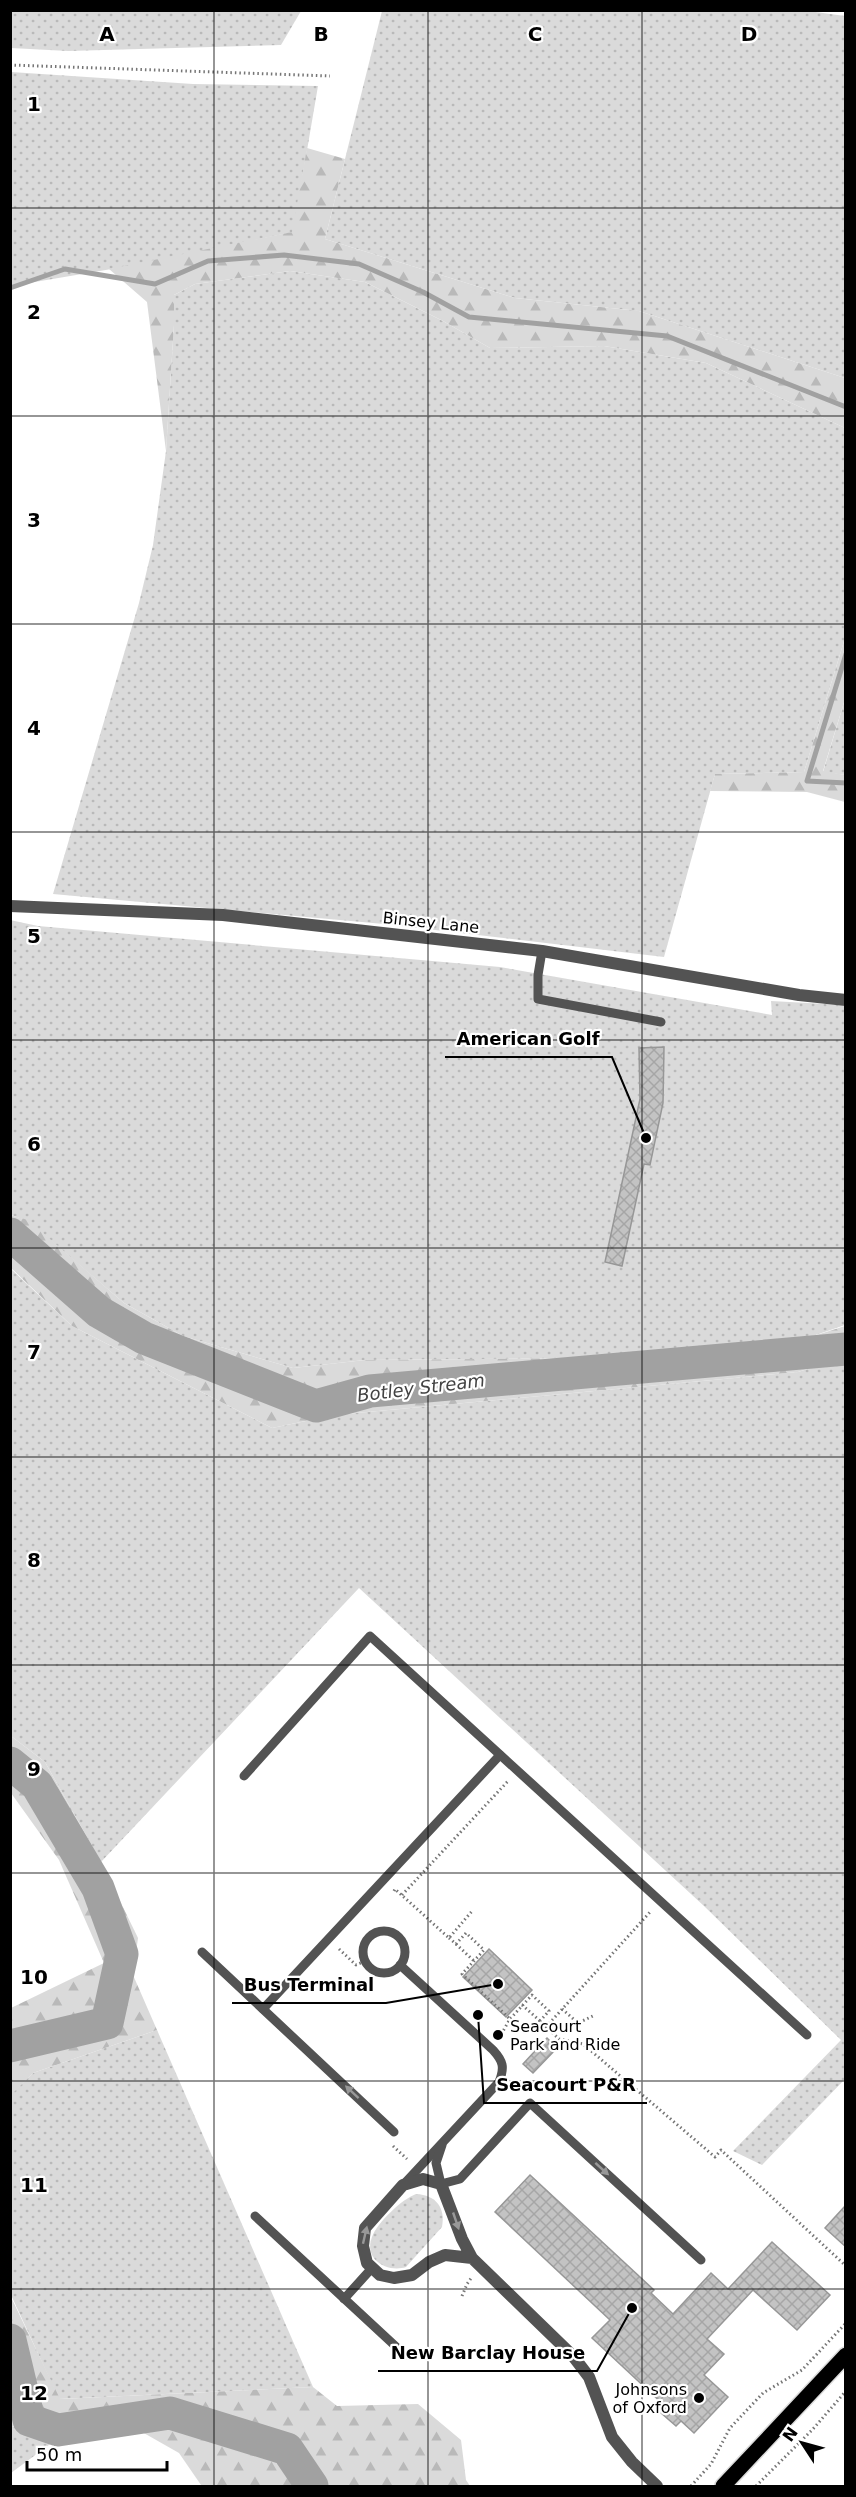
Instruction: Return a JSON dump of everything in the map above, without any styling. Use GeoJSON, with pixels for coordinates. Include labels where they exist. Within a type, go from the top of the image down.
{"type":"FeatureCollection","features":[{"type":"Feature","properties":{"kind":"main road"},"geometry":{"type":"LineString","coordinates":[[723,2487],[846,2355]]}},
{"type":"Feature","properties":{"kind":"street","name":"Binsey Lane"},"geometry":{"type":"LineString","coordinates":[[10,906],[223,915],[542,951],[799,995],[846,1000]]}},
{"type":"Feature","properties":{"kind":"street"},"geometry":{"type":"LineString","coordinates":[[472,2258],[445,2255],[429,2262],[412,2275],[394,2278],[380,2275],[368,2263],[363,2246],[365,2228],[403,2185],[423,2179],[441,2184],[462,2239],[472,2258],[573,2356],[589,2377],[612,2437],[632,2462],[657,2487]]}},
{"type":"Feature","properties":{"kind":"lane"},"geometry":{"type":"LineString","coordinates":[[542,951],[538,975],[538,999],[661,1022]]}},
{"type":"Feature","properties":{"kind":"lane"},"geometry":{"type":"LineString","coordinates":[[244,1776],[370,1636],[807,2035]]}},
{"type":"Feature","properties":{"kind":"lane"},"geometry":{"type":"LineString","coordinates":[[263,2009],[500,1755]]}},
{"type":"Feature","properties":{"kind":"lane"},"geometry":{"type":"LineString","coordinates":[[386,1931],[398,1936],[405,1953],[400,1965],[395,1970],[381,1973],[369,1967],[363,1955],[365,1942],[374,1934],[386,1931]]}},
{"type":"Feature","properties":{"kind":"lane"},"geometry":{"type":"LineString","coordinates":[[202,1952],[394,2132]]}},
{"type":"Feature","properties":{"kind":"lane"},"geometry":{"type":"LineString","coordinates":[[400,1965],[493,2050],[502,2060],[504,2070],[499,2082],[403,2185]]}},
{"type":"Feature","properties":{"kind":"lane"},"geometry":{"type":"LineString","coordinates":[[442,2145],[436,2163],[441,2184],[460,2179],[530,2103],[701,2260]]}},
{"type":"Feature","properties":{"kind":"lane"},"geometry":{"type":"LineString","coordinates":[[255,2216],[405,2355]]}},
{"type":"Feature","properties":{"kind":"lane"},"geometry":{"type":"LineString","coordinates":[[344,2299],[372,2268]]}},
{"type":"Feature","properties":{"kind":"path"},"geometry":{"type":"LineString","coordinates":[[10,65],[330,76]]}},
{"type":"Feature","properties":{"kind":"path"},"geometry":{"type":"LineString","coordinates":[[474,1961],[402,1895],[518,1771]]}},
{"type":"Feature","properties":{"kind":"path"},"geometry":{"type":"LineString","coordinates":[[546,2027],[660,1901]]}},
{"type":"Feature","properties":{"kind":"path"},"geometry":{"type":"LineString","coordinates":[[449,1938],[473,1910]]}},
{"type":"Feature","properties":{"kind":"path"},"geometry":{"type":"LineString","coordinates":[[456,1944],[466,1933],[484,1950],[462,1974],[510,2019]]}},
{"type":"Feature","properties":{"kind":"path"},"geometry":{"type":"LineString","coordinates":[[339,1949],[356,1965],[365,1961]]}},
{"type":"Feature","properties":{"kind":"path"},"geometry":{"type":"LineString","coordinates":[[493,2050],[510,2019],[532,1995],[549,2011],[540,2021]]}},
{"type":"Feature","properties":{"kind":"path"},"geometry":{"type":"LineString","coordinates":[[522,2005],[559,2039],[583,2044],[715,2157],[721,2150],[846,2265]]}},
{"type":"Feature","properties":{"kind":"path"},"geometry":{"type":"LineString","coordinates":[[562,2009],[578,2023],[595,2015]]}},
{"type":"Feature","properties":{"kind":"path"},"geometry":{"type":"LineString","coordinates":[[462,2296],[467,2284],[482,2268]]}},
{"type":"Feature","properties":{"kind":"path"},"geometry":{"type":"LineString","coordinates":[[690,2487],[711,2464],[730,2428],[763,2393],[802,2370],[846,2323]]}},
{"type":"Feature","properties":{"kind":"path"},"geometry":{"type":"LineString","coordinates":[[756,2487],[813,2429],[846,2391]]}},
{"type":"Feature","properties":{"kind":"green space"},"geometry":{"type":"Polygon","coordinates":[[[801,10],[845,16],[845,378],[639,311],[515,298],[325,239],[382,11],[801,10]]]}},
{"type":"Feature","properties":{"kind":"green space"},"geometry":{"type":"Polygon","coordinates":[[[10,11],[301,11],[281,45],[68,51],[11,48],[10,11]]]}},
{"type":"Feature","properties":{"kind":"green space"},"geometry":{"type":"Polygon","coordinates":[[[11,72],[193,84],[318,86],[293,232],[153,262],[11,286],[11,72]]]}},
{"type":"Feature","properties":{"kind":"green space"},"geometry":{"type":"Polygon","coordinates":[[[307,148],[345,159],[325,239],[515,298],[639,311],[845,378],[845,428],[706,363],[604,346],[490,348],[443,321],[365,282],[290,271],[195,284],[174,295],[166,451],[147,302],[109,269],[292,232],[307,148]]]}},
{"type":"Feature","properties":{"kind":"green space"},"geometry":{"type":"Polygon","coordinates":[[[290,271],[365,282],[443,321],[490,348],[604,346],[706,363],[845,428],[845,638],[804,772],[715,774],[664,957],[384,924],[53,894],[139,603],[153,545],[166,451],[174,295],[195,284],[290,271]]]}},
{"type":"Feature","properties":{"kind":"green space"},"geometry":{"type":"Polygon","coordinates":[[[845,638],[845,699],[823,771],[845,775],[845,802],[807,792],[710,791],[715,774],[804,772],[845,638]]]}},
{"type":"Feature","properties":{"kind":"green space"},"geometry":{"type":"Polygon","coordinates":[[[845,699],[845,775],[823,772],[845,699]]]}},
{"type":"Feature","properties":{"kind":"green space"},"geometry":{"type":"Polygon","coordinates":[[[10,920],[38,926],[500,967],[772,1015],[771,1001],[845,1005],[845,1325],[807,1338],[807,1345],[593,1358],[365,1360],[293,1368],[183,1336],[124,1303],[28,1221],[11,1215],[10,920]]]}},
{"type":"Feature","properties":{"kind":"green space"},"geometry":{"type":"Polygon","coordinates":[[[10,1215],[28,1220],[124,1303],[183,1336],[293,1368],[365,1360],[593,1358],[807,1345],[807,1338],[845,1326],[845,1357],[798,1372],[335,1415],[272,1428],[72,1326],[11,1268],[10,1215]]]}},
{"type":"Feature","properties":{"kind":"green space"},"geometry":{"type":"Polygon","coordinates":[[[10,1268],[72,1326],[272,1428],[335,1415],[798,1372],[845,1357],[845,2079],[762,2165],[733,2151],[841,2040],[704,1906],[359,1588],[101,1862],[45,1762],[11,1736],[10,1268]]]}},
{"type":"Feature","properties":{"kind":"green space"},"geometry":{"type":"Polygon","coordinates":[[[11,1736],[45,1762],[101,1862],[138,1938],[133,1975],[157,2030],[33,2073],[11,2095],[11,2008],[104,1963],[59,1860],[11,1793],[11,1736]]]}},
{"type":"Feature","properties":{"kind":"green space"},"geometry":{"type":"Polygon","coordinates":[[[157,2030],[313,2387],[59,2399],[11,2295],[10,2095],[33,2073],[157,2030]]]}},
{"type":"Feature","properties":{"kind":"green space"},"geometry":{"type":"Polygon","coordinates":[[[416,2194],[429,2197],[438,2204],[441,2208],[442,2227],[406,2267],[385,2266],[374,2258],[371,2252],[372,2237],[391,2212],[416,2194]]]}},
{"type":"Feature","properties":{"kind":"green space"},"geometry":{"type":"Polygon","coordinates":[[[10,2295],[60,2399],[313,2387],[337,2406],[418,2404],[461,2440],[466,2480],[470,2486],[200,2486],[179,2453],[135,2428],[57,2439],[11,2426],[10,2295]]]}},
{"type":"Feature","properties":{"kind":"green space"},"geometry":{"type":"Polygon","coordinates":[[[11,2426],[57,2439],[11,2473],[11,2426]]]}},
{"type":"Feature","properties":{"kind":"building"},"geometry":{"type":"Polygon","coordinates":[[[664,1047],[663,1103],[650,1165],[644,1164],[622,1266],[605,1262],[640,1099],[639,1048],[664,1047]]]}},
{"type":"Feature","properties":{"kind":"building"},"geometry":{"type":"Polygon","coordinates":[[[489,1949],[532,1990],[506,2017],[463,1977],[489,1949]]]}},
{"type":"Feature","properties":{"kind":"building"},"geometry":{"type":"Polygon","coordinates":[[[547,2038],[557,2048],[533,2073],[523,2064],[547,2038]]]}},
{"type":"Feature","properties":{"kind":"building"},"geometry":{"type":"Polygon","coordinates":[[[530,2175],[654,2290],[651,2293],[673,2314],[711,2273],[728,2289],[772,2242],[830,2295],[797,2330],[753,2290],[707,2339],[724,2354],[704,2375],[728,2397],[694,2433],[681,2421],[676,2426],[661,2413],[666,2407],[592,2338],[610,2320],[495,2212],[530,2175]]]}},
{"type":"Feature","properties":{"kind":"building"},"geometry":{"type":"Polygon","coordinates":[[[846,2205],[846,2247],[825,2228],[846,2205]]]}},
{"type":"Feature","properties":{"kind":"waterway"},"geometry":{"type":"LineString","coordinates":[[10,288],[65,269],[155,284],[208,261],[284,255],[359,264],[423,292],[469,317],[667,336],[846,407]]}},
{"type":"Feature","properties":{"kind":"waterway"},"geometry":{"type":"LineString","coordinates":[[846,654],[807,781],[846,783]]}},
{"type":"Feature","properties":{"kind":"waterway","name":"Botley Stream"},"geometry":{"type":"LineString","coordinates":[[10,1234],[99,1312],[144,1338],[316,1406],[370,1391],[846,1349]]}},
{"type":"Feature","properties":{"kind":"waterway"},"geometry":{"type":"LineString","coordinates":[[10,1763],[37,1785],[98,1888],[122,1954],[107,2023],[10,2046]]}},
{"type":"Feature","properties":{"kind":"waterway"},"geometry":{"type":"LineString","coordinates":[[10,2340],[29,2420],[58,2430],[170,2413],[287,2449],[312,2486]]}},
{"type":"Feature","properties":{"kind":"place","name":"American Golf"},"geometry":{"type":"Point","coordinates":[646,1138]}},
{"type":"Feature","properties":{"kind":"place","name":"Bus Terminal"},"geometry":{"type":"Point","coordinates":[498,1984]}},
{"type":"Feature","properties":{"kind":"place","name":"Seacourt P&R"},"geometry":{"type":"Point","coordinates":[478,2015]}},
{"type":"Feature","properties":{"kind":"place","name":"Seacourt Park and Ride"},"geometry":{"type":"Point","coordinates":[498,2035]}},
{"type":"Feature","properties":{"kind":"place","name":"New Barclay House"},"geometry":{"type":"Point","coordinates":[632,2308]}},
{"type":"Feature","properties":{"kind":"place","name":"Johnsons of Oxford"},"geometry":{"type":"Point","coordinates":[699,2398]}}]}
